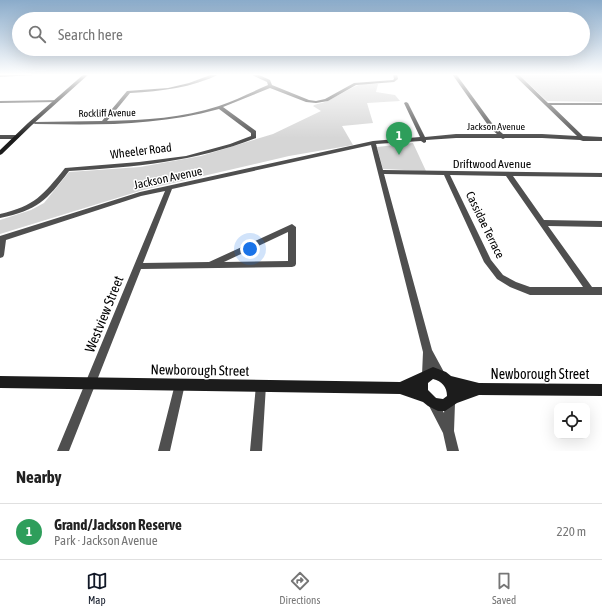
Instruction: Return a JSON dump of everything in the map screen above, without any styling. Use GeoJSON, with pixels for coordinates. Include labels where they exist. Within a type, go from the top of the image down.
{"type":"FeatureCollection","features":[{"type":"Feature","properties":{"kind":"street"},"geometry":{"type":"LineString","coordinates":[[0,153],[35,122],[62,95]]}},
{"type":"Feature","properties":{"kind":"street"},"geometry":{"type":"LineString","coordinates":[[103,123],[126,95]]}},
{"type":"Feature","properties":{"kind":"street","name":"Rockliff Avenue"},"geometry":{"type":"LineString","coordinates":[[35,122],[103,123],[158,120],[220,107],[248,95]]}},
{"type":"Feature","properties":{"kind":"street"},"geometry":{"type":"LineString","coordinates":[[293,95],[308,101],[316,102],[326,100],[335,95]]}},
{"type":"Feature","properties":{"kind":"street"},"geometry":{"type":"LineString","coordinates":[[469,95],[500,137]]}},
{"type":"Feature","properties":{"kind":"street"},"geometry":{"type":"LineString","coordinates":[[537,95],[583,139]]}},
{"type":"Feature","properties":{"kind":"street"},"geometry":{"type":"LineString","coordinates":[[0,102],[56,101]]}},
{"type":"Feature","properties":{"kind":"street"},"geometry":{"type":"LineString","coordinates":[[406,103],[423,140]]}},
{"type":"Feature","properties":{"kind":"street"},"geometry":{"type":"LineString","coordinates":[[547,104],[602,104]]}},
{"type":"Feature","properties":{"kind":"street","name":"Wheeler Road"},"geometry":{"type":"LineString","coordinates":[[0,216],[29,209],[42,200],[67,169],[135,165],[200,154],[254,137],[254,132],[220,107]]}},
{"type":"Feature","properties":{"kind":"street"},"geometry":{"type":"LineString","coordinates":[[0,137],[15,139]]}},
{"type":"Feature","properties":{"kind":"street","name":"Jackson Avenue"},"geometry":{"type":"LineString","coordinates":[[1,239],[140,194],[344,150],[374,145],[423,140],[500,137],[602,140]]}},
{"type":"Feature","properties":{"kind":"street"},"geometry":{"type":"LineString","coordinates":[[374,145],[428,352],[453,388],[448,431]]}},
{"type":"Feature","properties":{"kind":"street","name":"Driftwood Avenue"},"geometry":{"type":"LineString","coordinates":[[382,172],[509,175],[602,175]]}},
{"type":"Feature","properties":{"kind":"street","name":"Cassidae Terrace"},"geometry":{"type":"LineString","coordinates":[[448,174],[488,262],[500,277],[513,285],[530,291],[602,291]]}},
{"type":"Feature","properties":{"kind":"street"},"geometry":{"type":"LineString","coordinates":[[509,175],[544,223],[590,291]]}},
{"type":"Feature","properties":{"kind":"street","name":"Westview Street"},"geometry":{"type":"LineString","coordinates":[[63,451],[170,187]]}},
{"type":"Feature","properties":{"kind":"street"},"geometry":{"type":"LineString","coordinates":[[544,223],[602,224]]}},
{"type":"Feature","properties":{"kind":"street"},"geometry":{"type":"LineString","coordinates":[[138,266],[292,264],[292,227],[212,264]]}},
{"type":"Feature","properties":{"kind":"street"},"geometry":{"type":"LineString","coordinates":[[0,255],[1,239]]}},
{"type":"Feature","properties":{"kind":"street"},"geometry":{"type":"LineString","coordinates":[[428,352],[422,388],[448,431],[453,451]]}},
{"type":"Feature","properties":{"kind":"street","name":"Newborough Street"},"geometry":{"type":"LineString","coordinates":[[400,388],[433,373],[479,390],[602,390]]}},
{"type":"Feature","properties":{"kind":"street","name":"Newborough Street"},"geometry":{"type":"LineString","coordinates":[[0,382],[400,388],[442,406],[479,390]]}},
{"type":"Feature","properties":{"kind":"street"},"geometry":{"type":"LineString","coordinates":[[164,451],[180,384]]}},
{"type":"Feature","properties":{"kind":"street"},"geometry":{"type":"LineString","coordinates":[[256,451],[262,386]]}},
{"type":"Feature","properties":{"kind":"shaded area"},"geometry":{"type":"Polygon","coordinates":[[[338,95],[395,95],[400,101],[367,103],[373,123],[342,126],[353,145],[289,156],[143,190],[0,234],[0,220],[31,210],[44,203],[69,172],[140,167],[201,156],[273,134],[321,111],[313,106],[338,95]]]}},
{"type":"Feature","properties":{"kind":"shaded area"},"geometry":{"type":"Polygon","coordinates":[[[541,95],[602,95],[602,102],[547,101],[541,95]]]}},
{"type":"Feature","properties":{"kind":"shaded area"},"geometry":{"type":"Polygon","coordinates":[[[413,143],[426,171],[383,169],[377,147],[413,143]]]}},
{"type":"Feature","properties":{"kind":"place","name":"Grand/Jackson Reserve"},"geometry":{"type":"Point","coordinates":[399,155]}}]}
